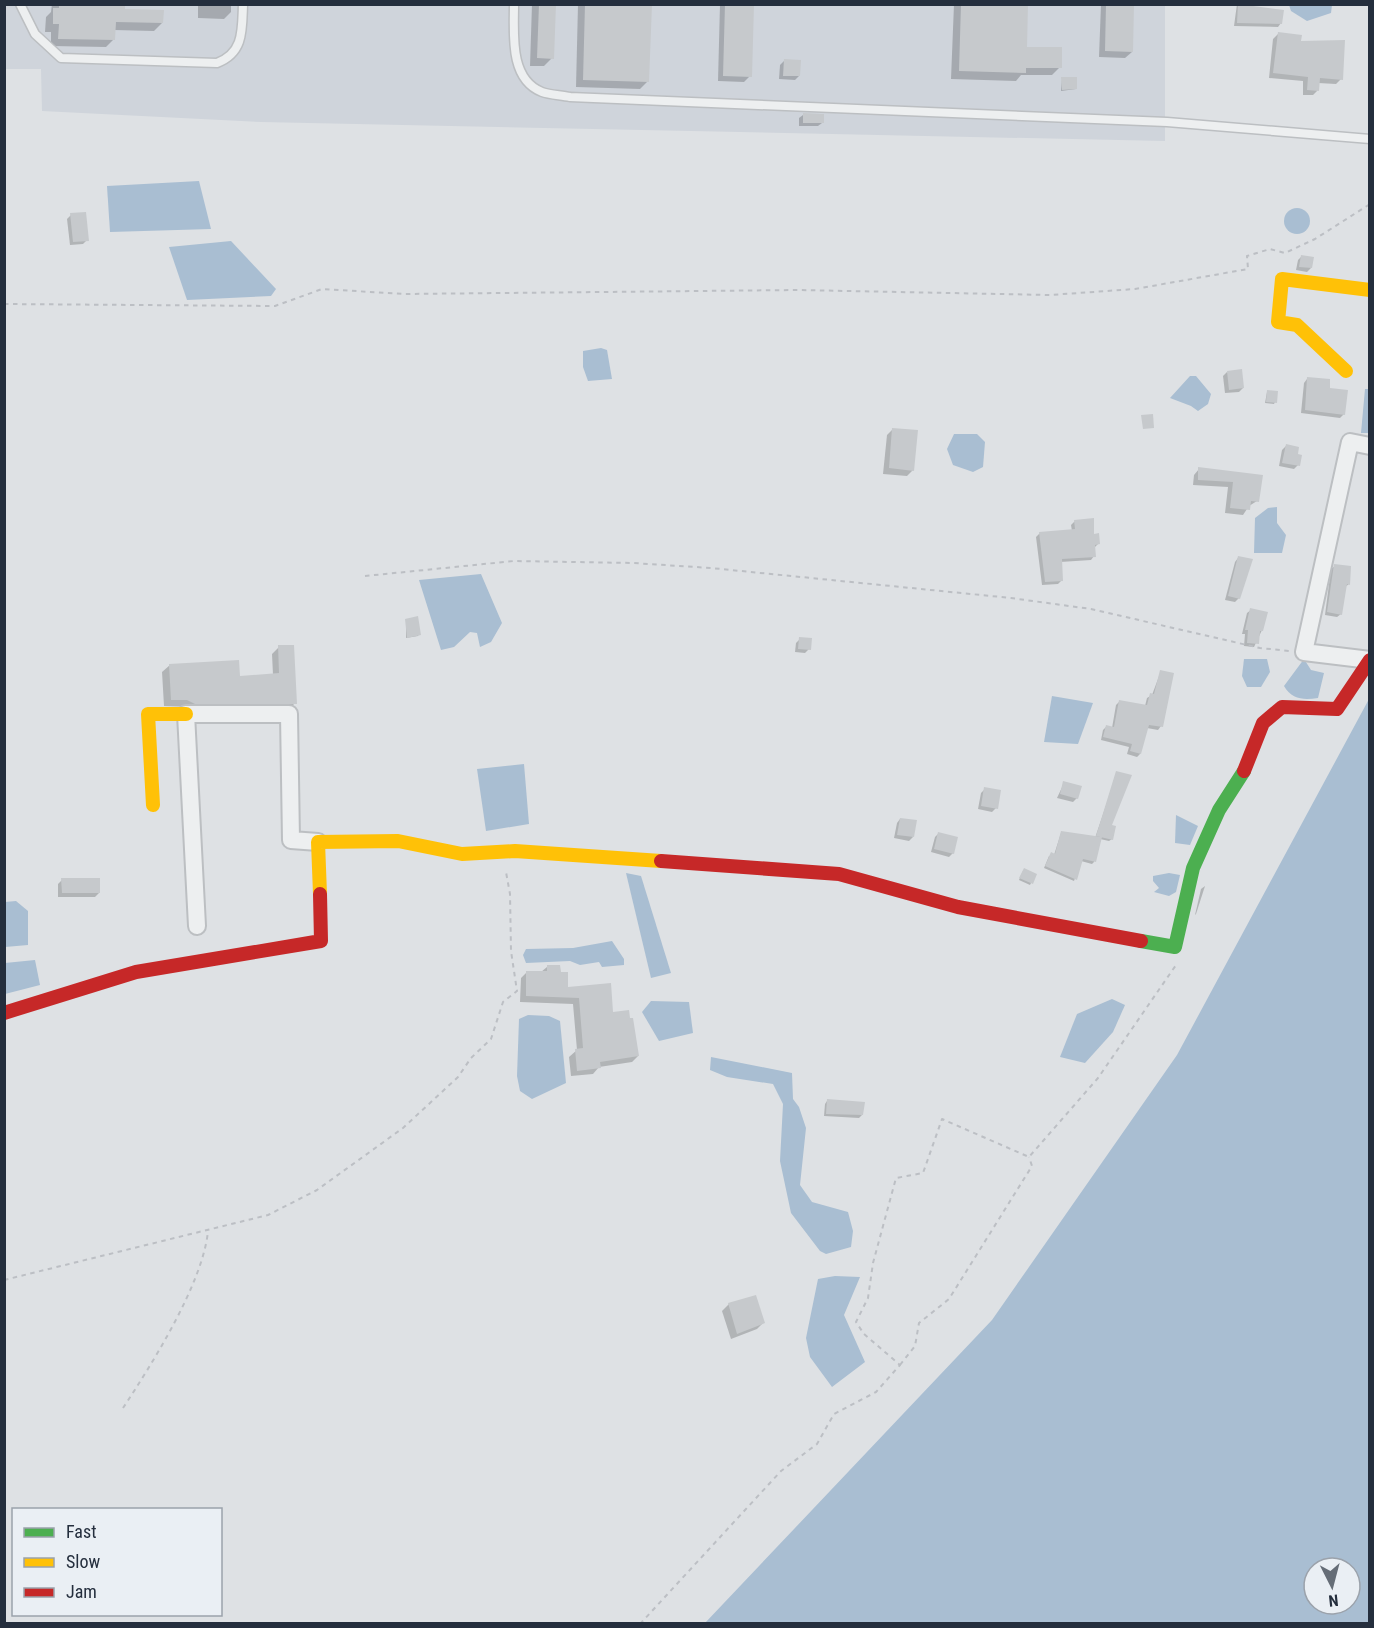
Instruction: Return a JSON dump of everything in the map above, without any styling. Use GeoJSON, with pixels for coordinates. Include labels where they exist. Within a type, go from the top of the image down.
{"type":"FeatureCollection","features":[{"type":"Feature","properties":{"kind":"street"},"geometry":{"type":"LineString","coordinates":[[1346,372],[1297,325],[1278,322],[1282,279],[1370,290]]}},
{"type":"Feature","properties":{"kind":"street"},"geometry":{"type":"LineString","coordinates":[[153,805],[148,714],[289,714],[291,840],[398,841],[462,854],[503,851],[839,874],[958,907],[1175,947],[1193,868],[1219,810],[1250,761],[1263,723],[1282,707],[1337,709],[1370,660],[1304,652],[1350,442],[1370,446]]}},
{"type":"Feature","properties":{"kind":"street"},"geometry":{"type":"LineString","coordinates":[[186,714],[197,926]]}},
{"type":"Feature","properties":{"kind":"street"},"geometry":{"type":"LineString","coordinates":[[4,1013],[136,972],[321,941],[318,842]]}},
{"type":"Feature","properties":{"kind":"lane"},"geometry":{"type":"LineString","coordinates":[[20,4],[35,34],[61,58],[216,63],[230,58],[237,48],[243,4]]}},
{"type":"Feature","properties":{"kind":"lane"},"geometry":{"type":"LineString","coordinates":[[514,4],[514,43],[520,70],[528,83],[542,92],[570,97],[1167,122],[1370,139]]}},
{"type":"Feature","properties":{"kind":"path"},"geometry":{"type":"LineString","coordinates":[[4,304],[274,306],[322,289],[404,294],[798,290],[1061,294],[1135,289],[1248,269],[1247,256],[1270,249],[1285,253],[1315,238],[1370,204]]}},
{"type":"Feature","properties":{"kind":"path"},"geometry":{"type":"LineString","coordinates":[[365,576],[514,561],[633,563],[711,568],[1068,606],[1260,648],[1304,652]]}},
{"type":"Feature","properties":{"kind":"path"},"geometry":{"type":"LineString","coordinates":[[4,1280],[268,1215],[327,1183],[403,1128],[458,1077],[471,1058],[491,1039],[503,1002],[518,991],[511,951],[510,894],[503,851]]}},
{"type":"Feature","properties":{"kind":"path"},"geometry":{"type":"LineString","coordinates":[[1029,1157],[1098,1078],[1180,959],[1175,947]]}},
{"type":"Feature","properties":{"kind":"path"},"geometry":{"type":"LineString","coordinates":[[640,1623],[781,1472],[817,1444],[834,1414],[876,1392],[900,1365],[915,1347],[920,1323],[949,1299],[1032,1166],[1029,1157],[942,1119],[923,1173],[896,1178],[873,1263],[868,1298],[856,1322],[864,1334],[900,1365]]}},
{"type":"Feature","properties":{"kind":"path"},"geometry":{"type":"LineString","coordinates":[[123,1408],[146,1372],[191,1286],[207,1251],[208,1231]]}},
{"type":"Feature","properties":{"kind":"shaded area"},"geometry":{"type":"Polygon","coordinates":[[[4,5],[1165,5],[1165,141],[261,122],[42,111],[41,69],[5,69],[4,5]]]}},
{"type":"Feature","properties":{"kind":"water"},"geometry":{"type":"Polygon","coordinates":[[[1289,4],[1332,5],[1331,13],[1307,21],[1291,11],[1289,4]]]}},
{"type":"Feature","properties":{"kind":"water"},"geometry":{"type":"Polygon","coordinates":[[[199,181],[211,229],[110,232],[107,186],[199,181]]]}},
{"type":"Feature","properties":{"kind":"water"},"geometry":{"type":"Polygon","coordinates":[[[1297,208],[1306,212],[1310,221],[1306,230],[1297,234],[1288,230],[1284,221],[1288,212],[1297,208]]]}},
{"type":"Feature","properties":{"kind":"water"},"geometry":{"type":"Polygon","coordinates":[[[231,241],[276,289],[271,296],[187,300],[169,247],[231,241]]]}},
{"type":"Feature","properties":{"kind":"water"},"geometry":{"type":"Polygon","coordinates":[[[601,348],[607,350],[612,379],[588,381],[583,367],[583,351],[601,348]]]}},
{"type":"Feature","properties":{"kind":"water"},"geometry":{"type":"Polygon","coordinates":[[[1190,376],[1196,376],[1211,394],[1208,404],[1198,411],[1170,398],[1190,376]]]}},
{"type":"Feature","properties":{"kind":"water"},"geometry":{"type":"Polygon","coordinates":[[[1365,389],[1369,389],[1369,433],[1361,433],[1365,389]]]}},
{"type":"Feature","properties":{"kind":"water"},"geometry":{"type":"Polygon","coordinates":[[[954,434],[977,434],[985,442],[983,467],[973,472],[953,465],[947,449],[954,434]]]}},
{"type":"Feature","properties":{"kind":"water"},"geometry":{"type":"Polygon","coordinates":[[[1277,507],[1277,523],[1286,535],[1282,553],[1254,553],[1255,518],[1268,508],[1277,507]]]}},
{"type":"Feature","properties":{"kind":"water"},"geometry":{"type":"Polygon","coordinates":[[[481,574],[502,623],[491,642],[480,647],[477,633],[470,632],[454,647],[441,650],[419,580],[481,574]]]}},
{"type":"Feature","properties":{"kind":"water"},"geometry":{"type":"Polygon","coordinates":[[[1244,659],[1267,659],[1270,672],[1261,687],[1247,687],[1242,676],[1244,659]]]}},
{"type":"Feature","properties":{"kind":"water"},"geometry":{"type":"Polygon","coordinates":[[[1304,659],[1311,670],[1324,673],[1318,698],[1299,698],[1287,691],[1284,686],[1304,659]]]}},
{"type":"Feature","properties":{"kind":"water"},"geometry":{"type":"Polygon","coordinates":[[[1052,696],[1093,703],[1078,744],[1044,742],[1052,696]]]}},
{"type":"Feature","properties":{"kind":"water"},"geometry":{"type":"Polygon","coordinates":[[[1369,699],[1369,1623],[705,1623],[992,1320],[1177,1055],[1369,699]]]}},
{"type":"Feature","properties":{"kind":"water"},"geometry":{"type":"Polygon","coordinates":[[[524,764],[529,824],[486,831],[477,769],[524,764]]]}},
{"type":"Feature","properties":{"kind":"water"},"geometry":{"type":"Polygon","coordinates":[[[1176,815],[1198,826],[1190,845],[1175,843],[1176,815]]]}},
{"type":"Feature","properties":{"kind":"water"},"geometry":{"type":"Polygon","coordinates":[[[626,873],[641,876],[671,973],[651,978],[626,873]]]}},
{"type":"Feature","properties":{"kind":"water"},"geometry":{"type":"Polygon","coordinates":[[[1169,873],[1180,875],[1176,892],[1169,896],[1154,892],[1159,888],[1153,881],[1153,876],[1169,873]]]}},
{"type":"Feature","properties":{"kind":"water"},"geometry":{"type":"Polygon","coordinates":[[[16,901],[28,911],[28,945],[5,947],[5,902],[16,901]]]}},
{"type":"Feature","properties":{"kind":"water"},"geometry":{"type":"Polygon","coordinates":[[[612,941],[624,959],[624,965],[602,967],[599,962],[580,965],[570,961],[526,963],[523,955],[526,949],[573,948],[612,941]]]}},
{"type":"Feature","properties":{"kind":"water"},"geometry":{"type":"Polygon","coordinates":[[[35,960],[40,985],[5,994],[5,963],[35,960]]]}},
{"type":"Feature","properties":{"kind":"water"},"geometry":{"type":"Polygon","coordinates":[[[1112,999],[1125,1005],[1113,1032],[1085,1063],[1060,1057],[1077,1014],[1112,999]]]}},
{"type":"Feature","properties":{"kind":"water"},"geometry":{"type":"Polygon","coordinates":[[[651,1001],[689,1002],[693,1033],[659,1041],[642,1012],[651,1001]]]}},
{"type":"Feature","properties":{"kind":"water"},"geometry":{"type":"Polygon","coordinates":[[[528,1015],[549,1016],[560,1021],[566,1083],[532,1099],[520,1091],[517,1076],[519,1019],[528,1015]]]}},
{"type":"Feature","properties":{"kind":"water"},"geometry":{"type":"Polygon","coordinates":[[[711,1057],[792,1073],[793,1099],[799,1107],[806,1128],[800,1185],[812,1202],[848,1212],[853,1231],[851,1247],[826,1254],[820,1251],[791,1213],[780,1161],[783,1104],[773,1084],[727,1077],[710,1070],[711,1057]]]}},
{"type":"Feature","properties":{"kind":"water"},"geometry":{"type":"Polygon","coordinates":[[[835,1276],[860,1277],[844,1315],[865,1362],[832,1387],[810,1357],[806,1338],[818,1279],[835,1276]]]}},
{"type":"Feature","properties":{"kind":"building"},"geometry":{"type":"Polygon","coordinates":[[[59,4],[125,4],[125,9],[164,10],[163,23],[116,22],[115,40],[58,39],[59,24],[53,24],[53,8],[59,8],[59,4]]]}},
{"type":"Feature","properties":{"kind":"building"},"geometry":{"type":"Polygon","coordinates":[[[539,4],[556,4],[554,59],[537,58],[539,4]]]}},
{"type":"Feature","properties":{"kind":"building"},"geometry":{"type":"Polygon","coordinates":[[[585,4],[652,4],[649,82],[583,80],[585,4]]]}},
{"type":"Feature","properties":{"kind":"building"},"geometry":{"type":"Polygon","coordinates":[[[725,4],[754,4],[752,77],[723,76],[725,4]]]}},
{"type":"Feature","properties":{"kind":"building"},"geometry":{"type":"Polygon","coordinates":[[[961,4],[1028,4],[1027,47],[1062,47],[1062,68],[1026,68],[1026,73],[959,71],[961,4]]]}},
{"type":"Feature","properties":{"kind":"building"},"geometry":{"type":"Polygon","coordinates":[[[1106,4],[1134,4],[1133,52],[1105,51],[1106,4]]]}},
{"type":"Feature","properties":{"kind":"building"},"geometry":{"type":"Polygon","coordinates":[[[1238,4],[1284,10],[1282,24],[1237,23],[1238,4]]]}},
{"type":"Feature","properties":{"kind":"building"},"geometry":{"type":"Polygon","coordinates":[[[1278,32],[1302,35],[1301,41],[1345,40],[1343,80],[1320,78],[1319,91],[1307,90],[1308,77],[1273,73],[1278,32]]]}},
{"type":"Feature","properties":{"kind":"building"},"geometry":{"type":"Polygon","coordinates":[[[784,59],[801,60],[800,76],[783,76],[784,59]]]}},
{"type":"Feature","properties":{"kind":"building"},"geometry":{"type":"Polygon","coordinates":[[[1061,77],[1077,77],[1077,89],[1062,90],[1061,77]]]}},
{"type":"Feature","properties":{"kind":"building"},"geometry":{"type":"Polygon","coordinates":[[[803,113],[824,114],[824,123],[803,123],[803,113]]]}},
{"type":"Feature","properties":{"kind":"building"},"geometry":{"type":"Polygon","coordinates":[[[86,212],[89,241],[73,242],[70,213],[86,212]]]}},
{"type":"Feature","properties":{"kind":"building"},"geometry":{"type":"Polygon","coordinates":[[[1301,255],[1314,257],[1312,268],[1299,267],[1301,255]]]}},
{"type":"Feature","properties":{"kind":"building"},"geometry":{"type":"Polygon","coordinates":[[[1242,369],[1244,388],[1229,390],[1227,371],[1242,369]]]}},
{"type":"Feature","properties":{"kind":"building"},"geometry":{"type":"Polygon","coordinates":[[[1307,377],[1330,379],[1330,388],[1348,390],[1345,415],[1305,410],[1307,377]]]}},
{"type":"Feature","properties":{"kind":"building"},"geometry":{"type":"Polygon","coordinates":[[[1267,390],[1278,391],[1277,403],[1266,402],[1267,390]]]}},
{"type":"Feature","properties":{"kind":"building"},"geometry":{"type":"Polygon","coordinates":[[[1153,414],[1154,428],[1143,429],[1141,415],[1153,414]]]}},
{"type":"Feature","properties":{"kind":"building"},"geometry":{"type":"Polygon","coordinates":[[[892,428],[918,430],[914,471],[889,468],[892,428]]]}},
{"type":"Feature","properties":{"kind":"building"},"geometry":{"type":"Polygon","coordinates":[[[1286,444],[1299,447],[1298,454],[1302,455],[1300,466],[1282,463],[1286,444]]]}},
{"type":"Feature","properties":{"kind":"building"},"geometry":{"type":"Polygon","coordinates":[[[1198,467],[1263,475],[1259,502],[1251,501],[1250,510],[1230,508],[1233,482],[1198,480],[1198,467]]]}},
{"type":"Feature","properties":{"kind":"building"},"geometry":{"type":"Polygon","coordinates":[[[1094,518],[1094,534],[1099,533],[1100,544],[1095,545],[1096,557],[1062,559],[1063,581],[1045,582],[1039,532],[1075,529],[1074,520],[1094,518]]]}},
{"type":"Feature","properties":{"kind":"building"},"geometry":{"type":"Polygon","coordinates":[[[1238,556],[1253,559],[1240,599],[1228,596],[1238,556]]]}},
{"type":"Feature","properties":{"kind":"building"},"geometry":{"type":"Polygon","coordinates":[[[1334,564],[1351,566],[1350,585],[1347,584],[1342,615],[1327,612],[1334,564]]]}},
{"type":"Feature","properties":{"kind":"building"},"geometry":{"type":"Polygon","coordinates":[[[1250,608],[1268,612],[1263,631],[1260,631],[1259,644],[1247,643],[1248,630],[1245,630],[1250,608]]]}},
{"type":"Feature","properties":{"kind":"building"},"geometry":{"type":"Polygon","coordinates":[[[418,616],[421,635],[407,638],[405,619],[418,616]]]}},
{"type":"Feature","properties":{"kind":"building"},"geometry":{"type":"Polygon","coordinates":[[[799,637],[812,638],[811,650],[798,649],[799,637]]]}},
{"type":"Feature","properties":{"kind":"building"},"geometry":{"type":"Polygon","coordinates":[[[278,645],[294,645],[297,704],[195,704],[187,700],[171,700],[169,664],[239,660],[240,676],[279,673],[278,645]]]}},
{"type":"Feature","properties":{"kind":"building"},"geometry":{"type":"Polygon","coordinates":[[[1160,670],[1174,673],[1163,727],[1149,725],[1141,754],[1130,751],[1132,744],[1103,737],[1106,725],[1114,727],[1119,700],[1147,705],[1150,693],[1154,694],[1160,670]]]}},
{"type":"Feature","properties":{"kind":"building"},"geometry":{"type":"Polygon","coordinates":[[[1116,771],[1132,775],[1112,825],[1116,826],[1113,840],[1096,836],[1116,771]]]}},
{"type":"Feature","properties":{"kind":"building"},"geometry":{"type":"Polygon","coordinates":[[[1063,781],[1082,786],[1078,799],[1060,794],[1063,781]]]}},
{"type":"Feature","properties":{"kind":"building"},"geometry":{"type":"Polygon","coordinates":[[[984,787],[1001,790],[998,809],[981,806],[984,787]]]}},
{"type":"Feature","properties":{"kind":"building"},"geometry":{"type":"Polygon","coordinates":[[[900,818],[917,820],[914,837],[897,835],[900,818]]]}},
{"type":"Feature","properties":{"kind":"building"},"geometry":{"type":"Polygon","coordinates":[[[1061,831],[1102,837],[1096,862],[1083,859],[1077,880],[1045,866],[1051,852],[1055,854],[1061,831]]]}},
{"type":"Feature","properties":{"kind":"building"},"geometry":{"type":"Polygon","coordinates":[[[938,832],[958,837],[954,854],[934,849],[938,832]]]}},
{"type":"Feature","properties":{"kind":"building"},"geometry":{"type":"Polygon","coordinates":[[[1024,868],[1037,874],[1033,884],[1019,878],[1024,868]]]}},
{"type":"Feature","properties":{"kind":"building"},"geometry":{"type":"Polygon","coordinates":[[[61,878],[100,878],[100,893],[62,893],[61,878]]]}},
{"type":"Feature","properties":{"kind":"building"},"geometry":{"type":"Polygon","coordinates":[[[547,965],[560,965],[561,972],[568,972],[568,987],[611,983],[613,1012],[629,1010],[630,1018],[633,1018],[639,1056],[600,1062],[601,1068],[577,1071],[575,1049],[583,1048],[579,998],[526,996],[526,971],[547,971],[547,965]]]}},
{"type":"Feature","properties":{"kind":"building"},"geometry":{"type":"Polygon","coordinates":[[[827,1099],[865,1102],[863,1115],[826,1114],[827,1099]]]}},
{"type":"Feature","properties":{"kind":"building"},"geometry":{"type":"Polygon","coordinates":[[[756,1295],[765,1323],[737,1334],[728,1303],[756,1295]]]}},
{"type":"Feature","properties":{"kind":"traffic: fast"},"geometry":{"type":"LineString","coordinates":[[1141,941],[1175,947],[1193,868],[1219,810],[1244,771]]}},
{"type":"Feature","properties":{"kind":"traffic: slow"},"geometry":{"type":"LineString","coordinates":[[1346,371],[1297,325],[1278,322],[1282,279],[1370,290]]}},
{"type":"Feature","properties":{"kind":"traffic: slow"},"geometry":{"type":"LineString","coordinates":[[153,805],[148,714],[186,714]]}},
{"type":"Feature","properties":{"kind":"traffic: slow"},"geometry":{"type":"LineString","coordinates":[[320,894],[318,842],[398,841],[462,854],[515,851],[661,861]]}},
{"type":"Feature","properties":{"kind":"traffic: jam"},"geometry":{"type":"LineString","coordinates":[[1244,771],[1263,723],[1282,707],[1337,709],[1370,660]]}},
{"type":"Feature","properties":{"kind":"traffic: jam"},"geometry":{"type":"LineString","coordinates":[[661,861],[839,874],[958,907],[1141,941]]}},
{"type":"Feature","properties":{"kind":"traffic: jam"},"geometry":{"type":"LineString","coordinates":[[4,1013],[136,972],[321,941],[320,894]]}}]}
